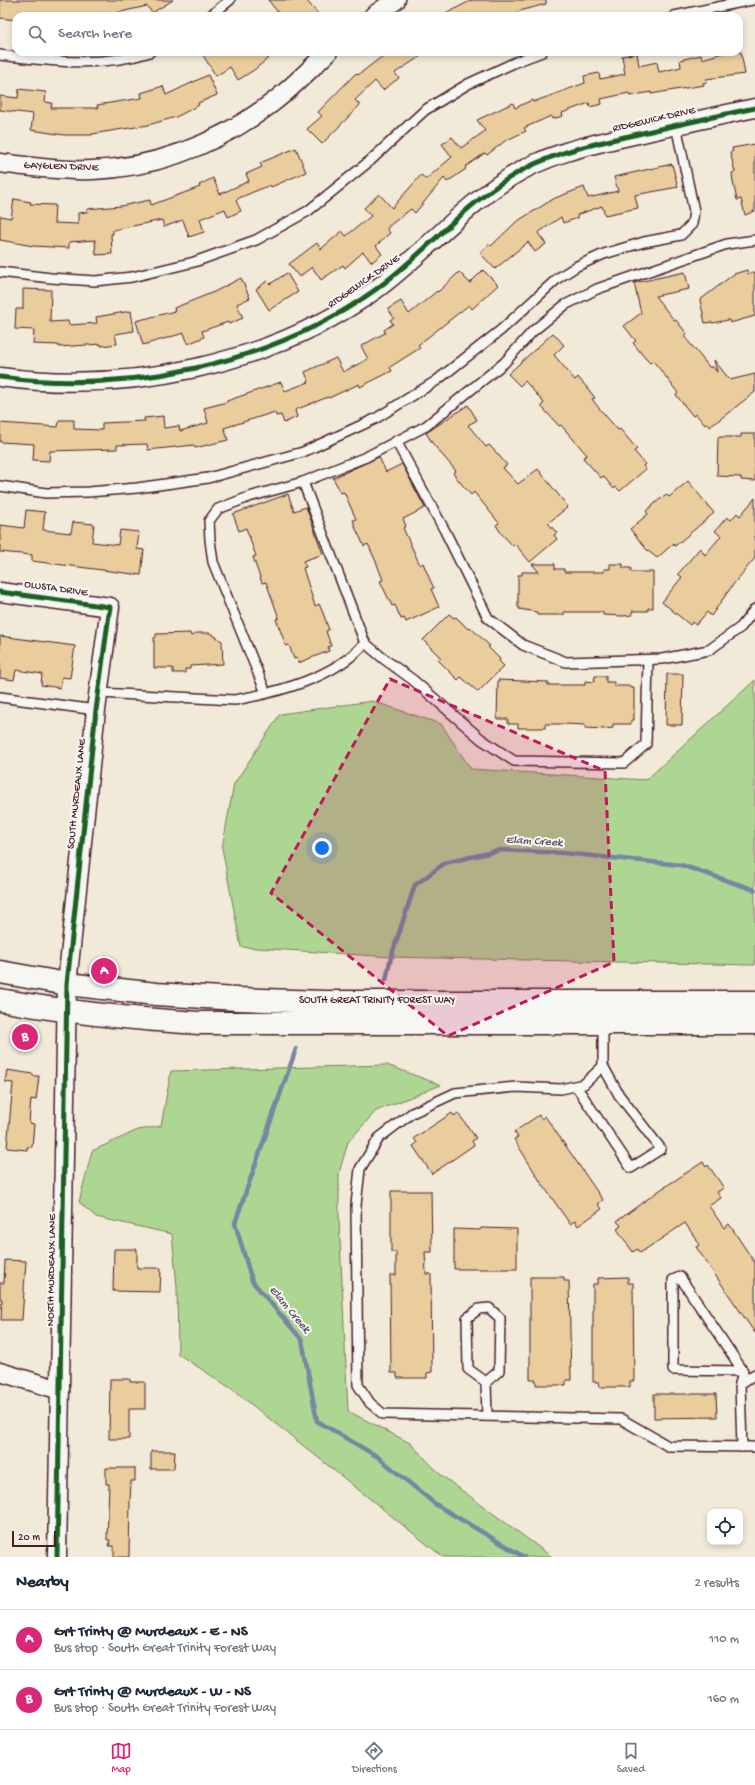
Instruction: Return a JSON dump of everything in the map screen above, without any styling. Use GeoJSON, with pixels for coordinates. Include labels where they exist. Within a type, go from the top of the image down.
{"type":"FeatureCollection","features":[{"type":"Feature","properties":{"kind":"main road","name":"SOUTH GREAT TRINITY FOREST WAY"},"geometry":{"type":"LineString","coordinates":[[0,972],[66,984],[156,994],[269,1000],[755,1002]]}},
{"type":"Feature","properties":{"kind":"main road","name":"SOUTH GREAT TRINITY FOREST WAY"},"geometry":{"type":"LineString","coordinates":[[0,1000],[66,1010],[151,1020],[199,1023],[755,1023]]}},
{"type":"Feature","properties":{"kind":"street"},"geometry":{"type":"LineString","coordinates":[[379,12],[396,0]]}},
{"type":"Feature","properties":{"kind":"street","name":"GAYGLEN DRIVE"},"geometry":{"type":"LineString","coordinates":[[0,163],[42,168],[94,170],[149,162],[202,146],[238,126],[273,102],[324,56]]}},
{"type":"Feature","properties":{"kind":"street","name":"RIDGEWICK DRIVE"},"geometry":{"type":"LineString","coordinates":[[0,377],[77,383],[145,377],[208,366],[262,349],[320,324],[374,290],[410,262],[472,206],[509,178],[548,159],[581,147],[755,108]]}},
{"type":"Feature","properties":{"kind":"street","name":"OLUSTA DRIVE"},"geometry":{"type":"LineString","coordinates":[[0,592],[110,607]]}},
{"type":"Feature","properties":{"kind":"street","name":"SOUTH MURDEAUX LANE"},"geometry":{"type":"LineString","coordinates":[[66,984],[97,702],[110,607]]}},
{"type":"Feature","properties":{"kind":"street","name":"NORTH MURDEAUX LANE"},"geometry":{"type":"LineString","coordinates":[[57,1557],[66,984]]}},
{"type":"Feature","properties":{"kind":"street"},"geometry":{"type":"LineString","coordinates":[[0,1372],[60,1390]]}},
{"type":"Feature","properties":{"kind":"lane"},"geometry":{"type":"LineString","coordinates":[[215,12],[230,0]]}},
{"type":"Feature","properties":{"kind":"lane"},"geometry":{"type":"LineString","coordinates":[[694,12],[752,0]]}},
{"type":"Feature","properties":{"kind":"lane"},"geometry":{"type":"LineString","coordinates":[[0,55],[58,62],[90,63],[114,61],[134,56]]}},
{"type":"Feature","properties":{"kind":"lane"},"geometry":{"type":"LineString","coordinates":[[0,272],[95,281],[132,277],[194,262],[256,240],[308,211],[371,160],[425,110],[468,84],[531,56]]}},
{"type":"Feature","properties":{"kind":"lane"},"geometry":{"type":"LineString","coordinates":[[0,486],[46,492],[88,492],[208,478],[303,452],[375,419],[436,381],[501,330],[558,278],[577,266],[604,254],[644,242],[681,235],[692,224],[694,211],[676,125]]}},
{"type":"Feature","properties":{"kind":"lane"},"geometry":{"type":"LineString","coordinates":[[266,693],[213,562],[209,521],[218,510],[249,497],[303,482],[366,457],[426,426],[504,363],[532,331],[565,305],[597,289],[712,249],[728,244],[755,240]]}},
{"type":"Feature","properties":{"kind":"lane"},"geometry":{"type":"LineString","coordinates":[[396,441],[445,531],[488,618],[522,645],[566,662],[662,659],[708,650],[741,627],[755,609]]}},
{"type":"Feature","properties":{"kind":"lane"},"geometry":{"type":"LineString","coordinates":[[303,482],[365,643],[413,680],[481,739],[514,761],[624,763],[646,744],[648,660]]}},
{"type":"Feature","properties":{"kind":"lane"},"geometry":{"type":"LineString","coordinates":[[0,697],[97,702],[235,700],[289,688],[317,676],[348,659],[365,643]]}},
{"type":"Feature","properties":{"kind":"lane"},"geometry":{"type":"LineString","coordinates":[[576,1086],[631,1168],[661,1149],[619,1095],[604,1066],[603,1023]]}},
{"type":"Feature","properties":{"kind":"lane"},"geometry":{"type":"LineString","coordinates":[[604,1066],[584,1084],[561,1089],[516,1087],[455,1093],[412,1113],[379,1138],[360,1168],[356,1205],[358,1385],[370,1403],[383,1414],[621,1419],[668,1446],[755,1448]]}},
{"type":"Feature","properties":{"kind":"lane"},"geometry":{"type":"LineString","coordinates":[[742,1447],[740,1384],[743,1371],[680,1277],[673,1280],[673,1370],[743,1371]]}},
{"type":"Feature","properties":{"kind":"lane"},"geometry":{"type":"LineString","coordinates":[[489,1308],[500,1318],[499,1371],[486,1382],[468,1369],[467,1318],[479,1309],[489,1308]]}},
{"type":"Feature","properties":{"kind":"lane"},"geometry":{"type":"LineString","coordinates":[[740,1384],[755,1374]]}},
{"type":"Feature","properties":{"kind":"lane"},"geometry":{"type":"LineString","coordinates":[[486,1382],[487,1416]]}},
{"type":"Feature","properties":{"kind":"highlighted area"},"geometry":{"type":"Polygon","coordinates":[[[390,679],[605,771],[614,962],[448,1036],[271,893],[390,679]]]}},
{"type":"Feature","properties":{"kind":"green space"},"geometry":{"type":"Polygon","coordinates":[[[755,680],[755,965],[391,957],[241,947],[222,848],[234,784],[280,714],[372,701],[441,724],[471,769],[646,780],[755,680]]]}},
{"type":"Feature","properties":{"kind":"green space"},"geometry":{"type":"Polygon","coordinates":[[[387,1065],[441,1085],[376,1111],[348,1142],[339,1173],[339,1219],[348,1411],[410,1443],[441,1475],[552,1557],[443,1557],[232,1389],[178,1354],[177,1287],[172,1234],[96,1217],[79,1202],[92,1151],[138,1130],[161,1126],[171,1071],[387,1065]]]}},
{"type":"Feature","properties":{"kind":"building"},"geometry":{"type":"Polygon","coordinates":[[[0,0],[173,0],[154,12],[151,12],[147,6],[120,12],[12,12],[12,20],[0,18],[0,0]]]}},
{"type":"Feature","properties":{"kind":"building"},"geometry":{"type":"Polygon","coordinates":[[[268,0],[306,0],[316,12],[278,12],[268,0]]]}},
{"type":"Feature","properties":{"kind":"building"},"geometry":{"type":"Polygon","coordinates":[[[472,0],[546,0],[546,4],[516,12],[449,12],[472,0]]]}},
{"type":"Feature","properties":{"kind":"building"},"geometry":{"type":"Polygon","coordinates":[[[204,56],[271,56],[254,70],[238,80],[230,67],[216,76],[204,56]]]}},
{"type":"Feature","properties":{"kind":"building"},"geometry":{"type":"Polygon","coordinates":[[[383,56],[421,56],[395,73],[399,78],[383,90],[375,81],[355,100],[360,105],[322,144],[307,129],[322,116],[318,112],[356,73],[358,75],[383,56]]]}},
{"type":"Feature","properties":{"kind":"building"},"geometry":{"type":"Polygon","coordinates":[[[622,56],[637,56],[639,66],[657,62],[659,72],[681,67],[680,60],[697,56],[701,56],[702,59],[712,56],[742,56],[745,74],[706,79],[707,82],[703,83],[704,85],[651,94],[651,92],[630,96],[629,93],[601,99],[602,104],[590,107],[589,103],[562,113],[563,116],[552,119],[551,116],[524,128],[526,131],[505,141],[487,155],[485,153],[447,182],[444,178],[415,213],[411,209],[389,226],[387,229],[390,233],[376,246],[382,254],[372,262],[363,252],[345,268],[343,265],[321,280],[312,267],[299,277],[289,264],[317,243],[321,249],[342,231],[346,236],[371,216],[364,208],[379,194],[392,208],[421,175],[426,179],[452,157],[442,144],[452,137],[461,148],[485,131],[477,120],[513,103],[515,108],[532,100],[533,102],[585,83],[584,76],[599,73],[600,79],[625,74],[622,56]]]}},
{"type":"Feature","properties":{"kind":"building"},"geometry":{"type":"Polygon","coordinates":[[[208,75],[217,95],[198,103],[199,105],[176,117],[148,125],[92,135],[64,135],[31,130],[33,114],[0,110],[0,96],[18,98],[19,89],[46,92],[45,102],[52,103],[51,108],[98,108],[97,105],[142,98],[141,93],[163,86],[166,95],[208,75]]]}},
{"type":"Feature","properties":{"kind":"building"},"geometry":{"type":"Polygon","coordinates":[[[755,144],[755,211],[745,215],[741,199],[737,200],[732,173],[735,172],[730,152],[733,151],[732,148],[755,144]]]}},
{"type":"Feature","properties":{"kind":"building"},"geometry":{"type":"Polygon","coordinates":[[[296,148],[306,172],[271,187],[270,185],[239,198],[236,201],[241,211],[228,217],[225,209],[200,219],[204,232],[189,237],[183,220],[164,227],[162,220],[113,230],[113,234],[111,234],[112,254],[96,255],[95,240],[69,242],[69,248],[33,246],[0,240],[0,216],[11,218],[14,199],[31,202],[30,204],[55,205],[54,223],[78,224],[78,213],[87,212],[87,209],[121,206],[150,200],[151,205],[200,187],[199,185],[213,178],[220,194],[249,181],[246,174],[262,167],[260,163],[296,148]]]}},
{"type":"Feature","properties":{"kind":"building"},"geometry":{"type":"Polygon","coordinates":[[[672,164],[678,187],[635,195],[638,208],[605,215],[602,206],[577,215],[578,218],[563,223],[561,217],[538,233],[546,244],[535,252],[528,242],[495,269],[480,253],[489,244],[491,246],[516,222],[555,198],[584,187],[588,198],[618,191],[614,177],[672,164]]]}},
{"type":"Feature","properties":{"kind":"building"},"geometry":{"type":"Polygon","coordinates":[[[483,270],[498,285],[472,309],[469,305],[418,345],[420,348],[390,367],[392,371],[360,387],[359,384],[329,398],[328,397],[295,410],[297,417],[284,423],[281,415],[276,416],[275,412],[224,428],[228,440],[195,448],[194,445],[148,450],[147,444],[117,445],[117,449],[50,451],[49,461],[33,460],[34,444],[0,442],[0,423],[58,427],[59,420],[74,420],[74,429],[102,430],[102,423],[145,421],[144,418],[163,416],[164,428],[179,426],[180,431],[208,423],[204,408],[227,402],[281,382],[285,391],[309,382],[305,372],[336,358],[343,372],[368,359],[361,346],[385,333],[384,330],[393,324],[390,320],[394,318],[388,309],[401,301],[409,314],[437,291],[438,292],[459,272],[470,283],[483,270]]]}},
{"type":"Feature","properties":{"kind":"building"},"geometry":{"type":"Polygon","coordinates":[[[747,270],[748,274],[755,272],[755,316],[730,323],[729,320],[705,323],[700,300],[734,274],[747,270]]]}},
{"type":"Feature","properties":{"kind":"building"},"geometry":{"type":"Polygon","coordinates":[[[685,272],[689,289],[655,296],[687,334],[684,336],[710,368],[712,366],[717,372],[714,360],[730,380],[755,374],[755,392],[710,427],[708,423],[705,425],[696,414],[693,416],[676,395],[678,393],[663,373],[653,361],[650,363],[645,358],[633,343],[636,341],[624,326],[641,313],[634,283],[685,272]]]}},
{"type":"Feature","properties":{"kind":"building"},"geometry":{"type":"Polygon","coordinates":[[[287,273],[298,292],[269,310],[256,289],[267,281],[270,284],[287,273]]]}},
{"type":"Feature","properties":{"kind":"building"},"geometry":{"type":"Polygon","coordinates":[[[241,278],[250,298],[237,304],[243,318],[229,324],[228,322],[202,331],[204,337],[188,344],[184,333],[143,345],[136,321],[175,311],[174,308],[214,292],[241,278]]]}},
{"type":"Feature","properties":{"kind":"building"},"geometry":{"type":"Polygon","coordinates":[[[23,289],[51,290],[50,322],[68,321],[69,325],[97,323],[96,317],[131,311],[134,331],[115,334],[117,344],[59,347],[58,345],[33,344],[34,330],[15,329],[16,309],[23,309],[23,289]]]}},
{"type":"Feature","properties":{"kind":"building"},"geometry":{"type":"Polygon","coordinates":[[[553,333],[564,345],[554,355],[575,380],[578,377],[589,390],[595,398],[592,399],[598,407],[637,449],[634,451],[645,464],[643,466],[646,469],[620,491],[616,487],[614,489],[603,476],[601,478],[583,458],[587,455],[561,425],[559,426],[541,406],[544,403],[525,381],[520,386],[508,374],[553,333]]]}},
{"type":"Feature","properties":{"kind":"building"},"geometry":{"type":"Polygon","coordinates":[[[468,405],[477,420],[468,425],[486,447],[489,445],[507,465],[503,468],[518,484],[538,469],[568,507],[548,523],[557,533],[554,535],[557,539],[530,562],[515,544],[513,546],[501,533],[496,525],[499,523],[474,492],[471,495],[459,481],[453,473],[456,471],[433,444],[426,433],[468,405]]]}},
{"type":"Feature","properties":{"kind":"building"},"geometry":{"type":"Polygon","coordinates":[[[741,434],[755,434],[755,481],[741,480],[741,477],[717,476],[718,437],[741,437],[741,434]]]}},
{"type":"Feature","properties":{"kind":"building"},"geometry":{"type":"Polygon","coordinates":[[[379,457],[386,472],[402,464],[425,508],[403,519],[406,526],[403,528],[420,565],[423,563],[434,588],[431,589],[439,607],[406,622],[404,618],[401,619],[395,605],[392,606],[380,581],[383,580],[368,544],[364,546],[353,520],[356,519],[344,492],[341,493],[333,478],[379,457]]]}},
{"type":"Feature","properties":{"kind":"building"},"geometry":{"type":"Polygon","coordinates":[[[688,481],[714,513],[675,546],[673,544],[657,558],[647,550],[630,529],[648,514],[646,511],[660,499],[667,495],[669,497],[688,481]]]}},
{"type":"Feature","properties":{"kind":"building"},"geometry":{"type":"Polygon","coordinates":[[[288,494],[294,511],[306,507],[323,554],[303,561],[306,567],[303,568],[315,606],[319,604],[323,613],[329,630],[326,631],[331,646],[328,647],[329,651],[298,663],[297,658],[294,659],[289,645],[286,646],[276,619],[279,618],[266,582],[262,583],[256,566],[253,557],[256,556],[246,528],[239,531],[233,514],[288,494]]]}},
{"type":"Feature","properties":{"kind":"building"},"geometry":{"type":"Polygon","coordinates":[[[755,498],[755,558],[732,586],[711,616],[707,612],[696,625],[692,622],[690,625],[662,602],[682,577],[678,574],[700,548],[705,555],[721,536],[715,531],[727,517],[731,520],[737,513],[740,516],[755,498]]]}},
{"type":"Feature","properties":{"kind":"building"},"geometry":{"type":"Polygon","coordinates":[[[26,510],[45,512],[43,530],[71,533],[73,522],[94,524],[92,542],[118,545],[120,530],[139,532],[137,549],[144,550],[141,575],[32,561],[32,555],[0,552],[0,525],[24,528],[26,510]]]}},
{"type":"Feature","properties":{"kind":"building"},"geometry":{"type":"Polygon","coordinates":[[[532,564],[555,564],[555,569],[564,569],[564,572],[604,572],[604,569],[610,569],[610,564],[623,564],[623,568],[631,568],[631,572],[653,572],[653,608],[648,608],[648,611],[632,611],[632,615],[623,616],[603,615],[603,612],[564,612],[564,615],[537,615],[537,612],[519,609],[518,575],[522,575],[522,572],[539,572],[532,564]]]}},
{"type":"Feature","properties":{"kind":"building"},"geometry":{"type":"Polygon","coordinates":[[[449,614],[454,618],[456,617],[468,629],[470,627],[490,646],[488,647],[500,659],[499,661],[504,666],[478,692],[461,677],[458,680],[438,660],[441,658],[423,640],[449,614]]]}},
{"type":"Feature","properties":{"kind":"building"},"geometry":{"type":"Polygon","coordinates":[[[190,633],[191,636],[197,633],[210,633],[222,641],[223,664],[190,666],[190,669],[185,669],[185,673],[173,673],[173,668],[154,668],[154,638],[156,637],[156,634],[190,633]]]}},
{"type":"Feature","properties":{"kind":"building"},"geometry":{"type":"Polygon","coordinates":[[[0,636],[75,646],[70,678],[62,677],[60,688],[41,685],[42,674],[16,670],[14,680],[0,678],[0,636]]]}},
{"type":"Feature","properties":{"kind":"building"},"geometry":{"type":"Polygon","coordinates":[[[667,674],[683,674],[682,725],[666,725],[667,674]]]}},
{"type":"Feature","properties":{"kind":"building"},"geometry":{"type":"Polygon","coordinates":[[[595,676],[606,676],[606,682],[614,682],[614,686],[630,686],[630,688],[634,688],[634,720],[631,720],[631,724],[613,724],[613,728],[604,729],[585,728],[585,725],[564,724],[545,724],[545,728],[518,728],[518,724],[508,724],[508,719],[497,719],[498,680],[548,682],[548,685],[585,685],[585,681],[594,682],[595,676]]]}},
{"type":"Feature","properties":{"kind":"building"},"geometry":{"type":"Polygon","coordinates":[[[7,1070],[39,1076],[36,1100],[31,1099],[29,1123],[34,1124],[32,1147],[27,1147],[27,1150],[7,1148],[13,1083],[5,1082],[7,1070]]]}},
{"type":"Feature","properties":{"kind":"building"},"geometry":{"type":"Polygon","coordinates":[[[452,1113],[454,1116],[458,1113],[476,1138],[472,1141],[474,1145],[432,1174],[413,1146],[417,1143],[414,1138],[452,1113]]]}},
{"type":"Feature","properties":{"kind":"building"},"geometry":{"type":"Polygon","coordinates":[[[539,1115],[541,1119],[545,1116],[603,1200],[598,1204],[602,1209],[578,1226],[575,1221],[570,1224],[540,1181],[514,1139],[518,1137],[514,1132],[539,1115]]]}},
{"type":"Feature","properties":{"kind":"building"},"geometry":{"type":"Polygon","coordinates":[[[703,1162],[706,1167],[708,1165],[724,1188],[717,1192],[721,1198],[709,1206],[724,1228],[729,1224],[755,1263],[755,1333],[696,1247],[700,1245],[685,1223],[640,1253],[637,1249],[633,1252],[617,1229],[621,1226],[617,1221],[660,1190],[703,1162]]]}},
{"type":"Feature","properties":{"kind":"building"},"geometry":{"type":"Polygon","coordinates":[[[391,1191],[431,1191],[432,1252],[425,1252],[426,1274],[431,1274],[432,1372],[427,1373],[427,1378],[397,1378],[397,1373],[391,1373],[390,1275],[396,1275],[396,1252],[391,1252],[391,1191]]]}},
{"type":"Feature","properties":{"kind":"building"},"geometry":{"type":"Polygon","coordinates":[[[481,1228],[517,1229],[517,1269],[454,1269],[454,1229],[480,1230],[481,1228]]]}},
{"type":"Feature","properties":{"kind":"building"},"geometry":{"type":"Polygon","coordinates":[[[114,1249],[137,1249],[137,1268],[161,1268],[160,1292],[113,1291],[114,1249]]]}},
{"type":"Feature","properties":{"kind":"building"},"geometry":{"type":"Polygon","coordinates":[[[5,1260],[26,1261],[22,1320],[1,1320],[2,1299],[0,1299],[0,1283],[4,1283],[5,1260]]]}},
{"type":"Feature","properties":{"kind":"building"},"geometry":{"type":"Polygon","coordinates":[[[530,1277],[564,1277],[564,1281],[569,1281],[571,1380],[566,1380],[566,1385],[536,1385],[536,1380],[530,1380],[530,1277]]]}},
{"type":"Feature","properties":{"kind":"building"},"geometry":{"type":"Polygon","coordinates":[[[628,1277],[628,1283],[633,1283],[634,1381],[630,1381],[630,1387],[600,1387],[599,1382],[593,1382],[593,1284],[598,1284],[598,1278],[628,1277]]]}},
{"type":"Feature","properties":{"kind":"building"},"geometry":{"type":"Polygon","coordinates":[[[110,1379],[130,1379],[130,1382],[145,1382],[145,1409],[129,1409],[129,1439],[109,1439],[110,1379]]]}},
{"type":"Feature","properties":{"kind":"building"},"geometry":{"type":"Polygon","coordinates":[[[654,1394],[716,1394],[717,1417],[654,1418],[654,1394]]]}},
{"type":"Feature","properties":{"kind":"building"},"geometry":{"type":"Polygon","coordinates":[[[151,1451],[175,1451],[174,1469],[151,1469],[151,1451]]]}},
{"type":"Feature","properties":{"kind":"building"},"geometry":{"type":"Polygon","coordinates":[[[106,1468],[135,1468],[135,1481],[131,1481],[129,1557],[114,1557],[114,1546],[109,1546],[110,1540],[107,1540],[109,1484],[106,1484],[106,1468]]]}},
{"type":"Feature","properties":{"kind":"waterway","name":"Elam Creek"},"geometry":{"type":"LineString","coordinates":[[386,980],[391,957],[415,885],[445,863],[501,850],[563,853],[681,865],[755,890]]}},
{"type":"Feature","properties":{"kind":"waterway","name":"Elam Creek"},"geometry":{"type":"LineString","coordinates":[[296,1049],[235,1223],[252,1281],[302,1340],[317,1421],[378,1457],[435,1504],[524,1557]]}},
{"type":"Feature","properties":{"kind":"cycle path"},"geometry":{"type":"LineString","coordinates":[[0,377],[48,381],[97,381],[147,377],[196,368],[244,355],[290,338],[334,316],[375,290],[409,263],[457,218],[491,190],[524,169],[571,150],[755,108]]}},
{"type":"Feature","properties":{"kind":"cycle path"},"geometry":{"type":"LineString","coordinates":[[0,592],[110,607],[96,710],[67,984],[57,1557]]}},
{"type":"Feature","properties":{"kind":"place","name":"Grt Trinty @ Murdeaux - E - NS"},"geometry":{"type":"Point","coordinates":[104,971]}},
{"type":"Feature","properties":{"kind":"place","name":"Grt Trinty @ Murdeaux - W - NS"},"geometry":{"type":"Point","coordinates":[25,1037]}}]}
